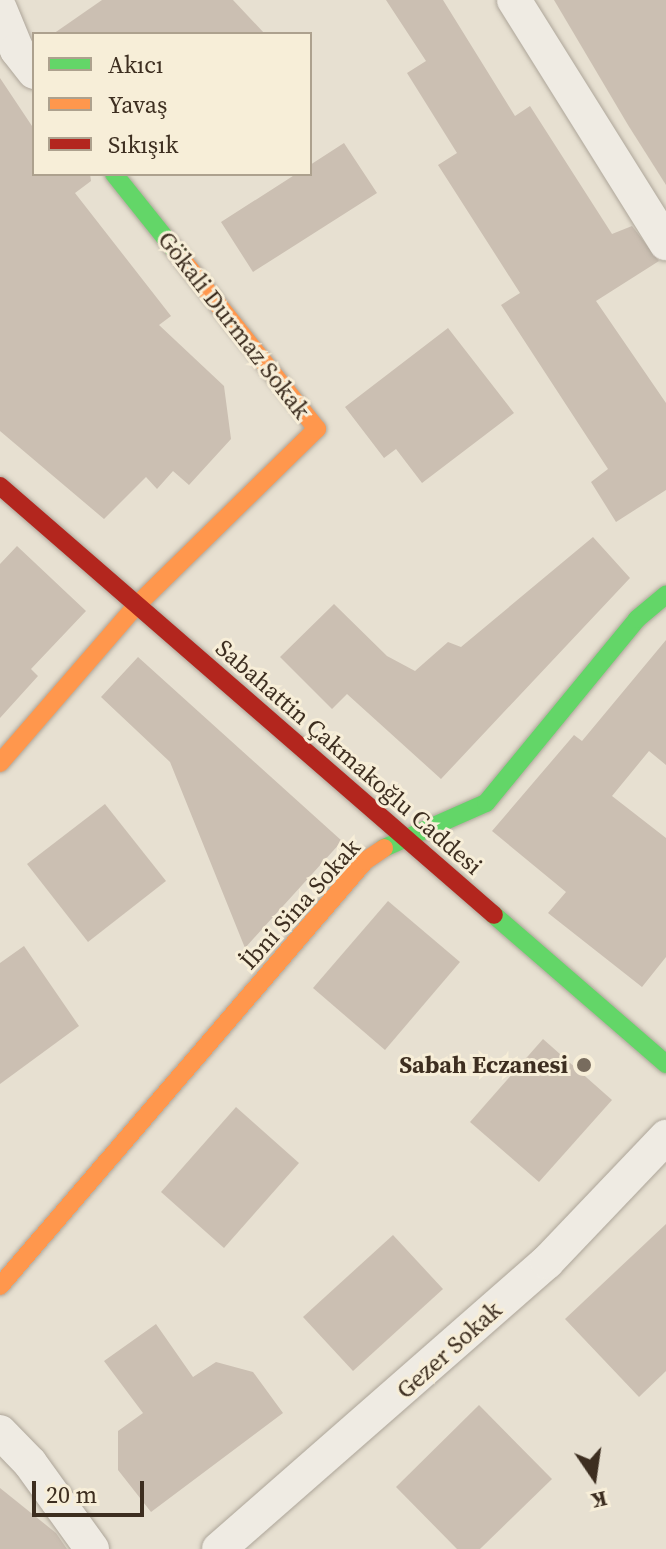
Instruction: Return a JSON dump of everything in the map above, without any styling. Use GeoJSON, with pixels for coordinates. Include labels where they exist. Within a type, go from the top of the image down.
{"type":"FeatureCollection","features":[{"type":"Feature","properties":{"kind":"street"},"geometry":{"type":"LineString","coordinates":[[514,0],[666,243]]}},
{"type":"Feature","properties":{"kind":"street"},"geometry":{"type":"LineString","coordinates":[[0,9],[17,50],[32,69]]}},
{"type":"Feature","properties":{"kind":"street","name":"Gökali Durmaz Sokak"},"geometry":{"type":"LineString","coordinates":[[116,176],[317,429],[137,605]]}},
{"type":"Feature","properties":{"kind":"street","name":"Sabahattin Çakmakoğlu Caddesi"},"geometry":{"type":"LineString","coordinates":[[0,486],[666,1064]]}},
{"type":"Feature","properties":{"kind":"street","name":"İbni Sina Sokak"},"geometry":{"type":"LineString","coordinates":[[0,1286],[365,861],[403,835],[486,803],[637,619],[666,595]]}},
{"type":"Feature","properties":{"kind":"street"},"geometry":{"type":"LineString","coordinates":[[0,763],[137,605]]}},
{"type":"Feature","properties":{"kind":"street","name":"Gezer Sokak"},"geometry":{"type":"LineString","coordinates":[[219,1549],[547,1262],[666,1137]]}},
{"type":"Feature","properties":{"kind":"street"},"geometry":{"type":"LineString","coordinates":[[0,1432],[92,1549]]}},
{"type":"Feature","properties":{"kind":"building"},"geometry":{"type":"Polygon","coordinates":[[[102,0],[233,0],[263,32],[56,32],[102,0]]]}},
{"type":"Feature","properties":{"kind":"building"},"geometry":{"type":"Polygon","coordinates":[[[386,0],[443,0],[515,116],[530,106],[612,234],[632,226],[659,261],[596,301],[666,403],[666,490],[616,522],[591,482],[608,469],[501,305],[520,293],[438,165],[457,153],[407,73],[426,61],[386,0]]]}},
{"type":"Feature","properties":{"kind":"building"},"geometry":{"type":"Polygon","coordinates":[[[554,0],[666,0],[666,185],[628,125],[554,0]]]}},
{"type":"Feature","properties":{"kind":"building"},"geometry":{"type":"Polygon","coordinates":[[[0,78],[32,126],[32,176],[90,176],[91,181],[75,193],[171,316],[159,325],[224,386],[231,439],[189,485],[173,471],[157,489],[146,477],[104,519],[0,431],[0,78]]]}},
{"type":"Feature","properties":{"kind":"building"},"geometry":{"type":"Polygon","coordinates":[[[344,143],[377,193],[253,272],[221,222],[293,176],[312,176],[312,164],[344,143]]]}},
{"type":"Feature","properties":{"kind":"building"},"geometry":{"type":"Polygon","coordinates":[[[448,328],[514,413],[422,483],[396,449],[384,458],[345,407],[448,328]]]}},
{"type":"Feature","properties":{"kind":"building"},"geometry":{"type":"Polygon","coordinates":[[[593,537],[630,578],[441,779],[347,694],[332,709],[280,657],[334,604],[387,656],[415,671],[448,642],[461,647],[593,537]]]}},
{"type":"Feature","properties":{"kind":"building"},"geometry":{"type":"Polygon","coordinates":[[[17,546],[86,611],[31,669],[38,676],[0,718],[0,564],[17,546]]]}},
{"type":"Feature","properties":{"kind":"building"},"geometry":{"type":"Polygon","coordinates":[[[666,640],[666,765],[649,751],[612,796],[666,838],[666,957],[642,987],[548,913],[566,892],[492,831],[574,735],[582,741],[666,640]]]}},
{"type":"Feature","properties":{"kind":"building"},"geometry":{"type":"Polygon","coordinates":[[[138,657],[342,841],[245,948],[170,762],[101,697],[138,657]]]}},
{"type":"Feature","properties":{"kind":"building"},"geometry":{"type":"Polygon","coordinates":[[[105,804],[166,881],[88,942],[27,864],[105,804]]]}},
{"type":"Feature","properties":{"kind":"building"},"geometry":{"type":"Polygon","coordinates":[[[388,901],[460,962],[385,1050],[313,988],[388,901]]]}},
{"type":"Feature","properties":{"kind":"building"},"geometry":{"type":"Polygon","coordinates":[[[24,946],[79,1026],[0,1084],[0,963],[24,946]]]}},
{"type":"Feature","properties":{"kind":"building"},"geometry":{"type":"Polygon","coordinates":[[[543,1039],[612,1100],[539,1182],[470,1122],[543,1039]]]}},
{"type":"Feature","properties":{"kind":"building"},"geometry":{"type":"Polygon","coordinates":[[[236,1107],[299,1163],[224,1248],[161,1192],[236,1107]]]}},
{"type":"Feature","properties":{"kind":"building"},"geometry":{"type":"Polygon","coordinates":[[[666,1224],[666,1371],[639,1397],[565,1319],[666,1224]]]}},
{"type":"Feature","properties":{"kind":"building"},"geometry":{"type":"Polygon","coordinates":[[[393,1235],[443,1289],[353,1371],[303,1317],[393,1235]]]}},
{"type":"Feature","properties":{"kind":"building"},"geometry":{"type":"Polygon","coordinates":[[[156,1324],[193,1377],[216,1362],[253,1372],[283,1413],[151,1512],[118,1470],[118,1431],[143,1413],[104,1361],[156,1324]]]}},
{"type":"Feature","properties":{"kind":"building"},"geometry":{"type":"Polygon","coordinates":[[[479,1405],[552,1479],[480,1549],[457,1549],[396,1487],[479,1405]]]}},
{"type":"Feature","properties":{"kind":"building"},"geometry":{"type":"Polygon","coordinates":[[[0,1488],[56,1533],[67,1549],[0,1549],[0,1488]]]}},
{"type":"Feature","properties":{"kind":"traffic: fast"},"geometry":{"type":"LineString","coordinates":[[116,176],[182,259]]}},
{"type":"Feature","properties":{"kind":"traffic: fast"},"geometry":{"type":"LineString","coordinates":[[384,848],[486,803],[637,619],[666,595]]}},
{"type":"Feature","properties":{"kind":"traffic: fast"},"geometry":{"type":"LineString","coordinates":[[494,915],[666,1064]]}},
{"type":"Feature","properties":{"kind":"traffic: slow"},"geometry":{"type":"LineString","coordinates":[[0,763],[137,605],[317,429],[182,259]]}},
{"type":"Feature","properties":{"kind":"traffic: slow"},"geometry":{"type":"LineString","coordinates":[[0,1286],[365,861],[384,848]]}},
{"type":"Feature","properties":{"kind":"traffic: jam"},"geometry":{"type":"LineString","coordinates":[[0,486],[494,915]]}},
{"type":"Feature","properties":{"kind":"place","name":"Sabah Eczanesi"},"geometry":{"type":"Point","coordinates":[584,1065]}}]}
